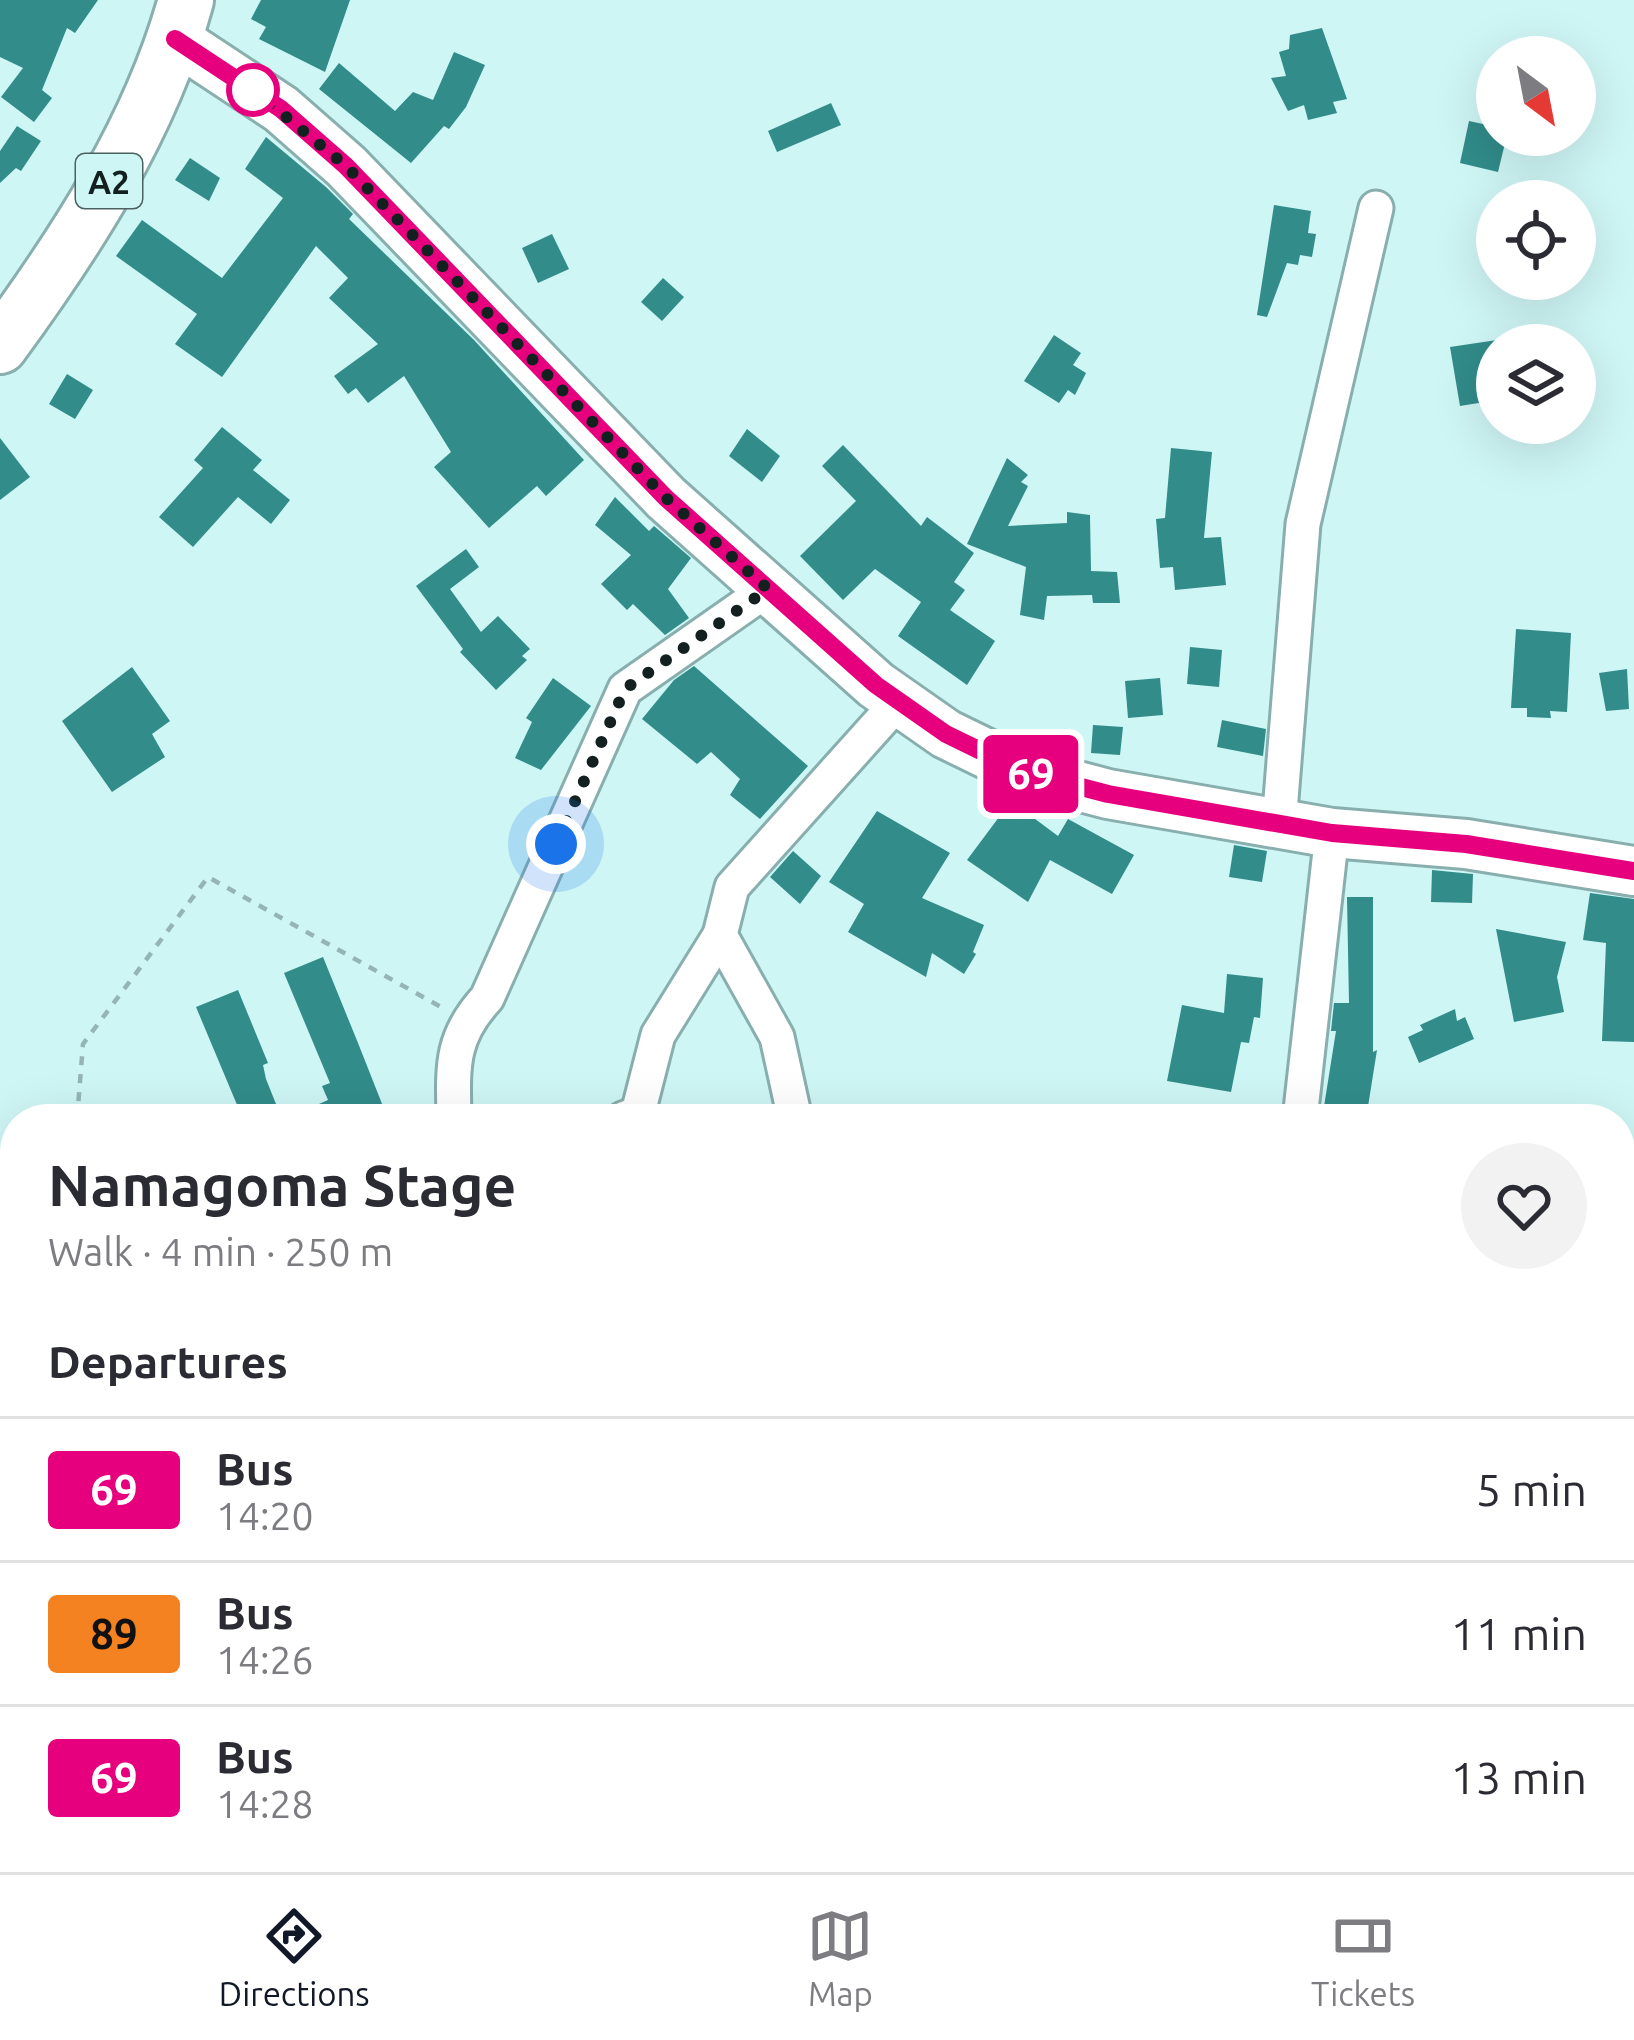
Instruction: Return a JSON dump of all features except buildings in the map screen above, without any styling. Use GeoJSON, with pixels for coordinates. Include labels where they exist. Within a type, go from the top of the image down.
{"type":"FeatureCollection","features":[{"type":"Feature","properties":{"kind":"main road","name":"A2"},"geometry":{"type":"LineString","coordinates":[[0,346],[56,270],[118,166],[180,20]]}},
{"type":"Feature","properties":{"kind":"main road"},"geometry":{"type":"LineString","coordinates":[[180,20],[346,166],[651,482],[899,701],[946,734],[1024,772],[1108,794],[1332,833],[1466,844],[1634,871]]}},
{"type":"Feature","properties":{"kind":"street"},"geometry":{"type":"LineString","coordinates":[[1279,824],[1303,524],[1376,208]]}},
{"type":"Feature","properties":{"kind":"street"},"geometry":{"type":"LineString","coordinates":[[454,1104],[453,1064],[464,1024],[488,998],[625,689],[768,589]]}},
{"type":"Feature","properties":{"kind":"street"},"geometry":{"type":"LineString","coordinates":[[640,1104],[658,1034],[720,934],[733,887],[899,701]]}},
{"type":"Feature","properties":{"kind":"street"},"geometry":{"type":"LineString","coordinates":[[1302,1104],[1332,833]]}},
{"type":"Feature","properties":{"kind":"street"},"geometry":{"type":"LineString","coordinates":[[720,934],[777,1037],[792,1104]]}},
{"type":"Feature","properties":{"kind":"path"},"geometry":{"type":"LineString","coordinates":[[78,1104],[83,1043],[208,877],[446,1009]]}},
{"type":"Feature","properties":{"kind":"bus line","name":"69"},"geometry":{"type":"LineString","coordinates":[[175,39],[281,109],[346,166],[438,256],[666,498],[876,685],[946,734],[1024,772],[1108,794],[1332,833],[1466,844],[1634,871]]}},
{"type":"Feature","properties":{"kind":"route"},"geometry":{"type":"LineString","coordinates":[[253,90],[346,166],[438,256],[666,498],[768,589],[625,689],[556,844]]}}]}
